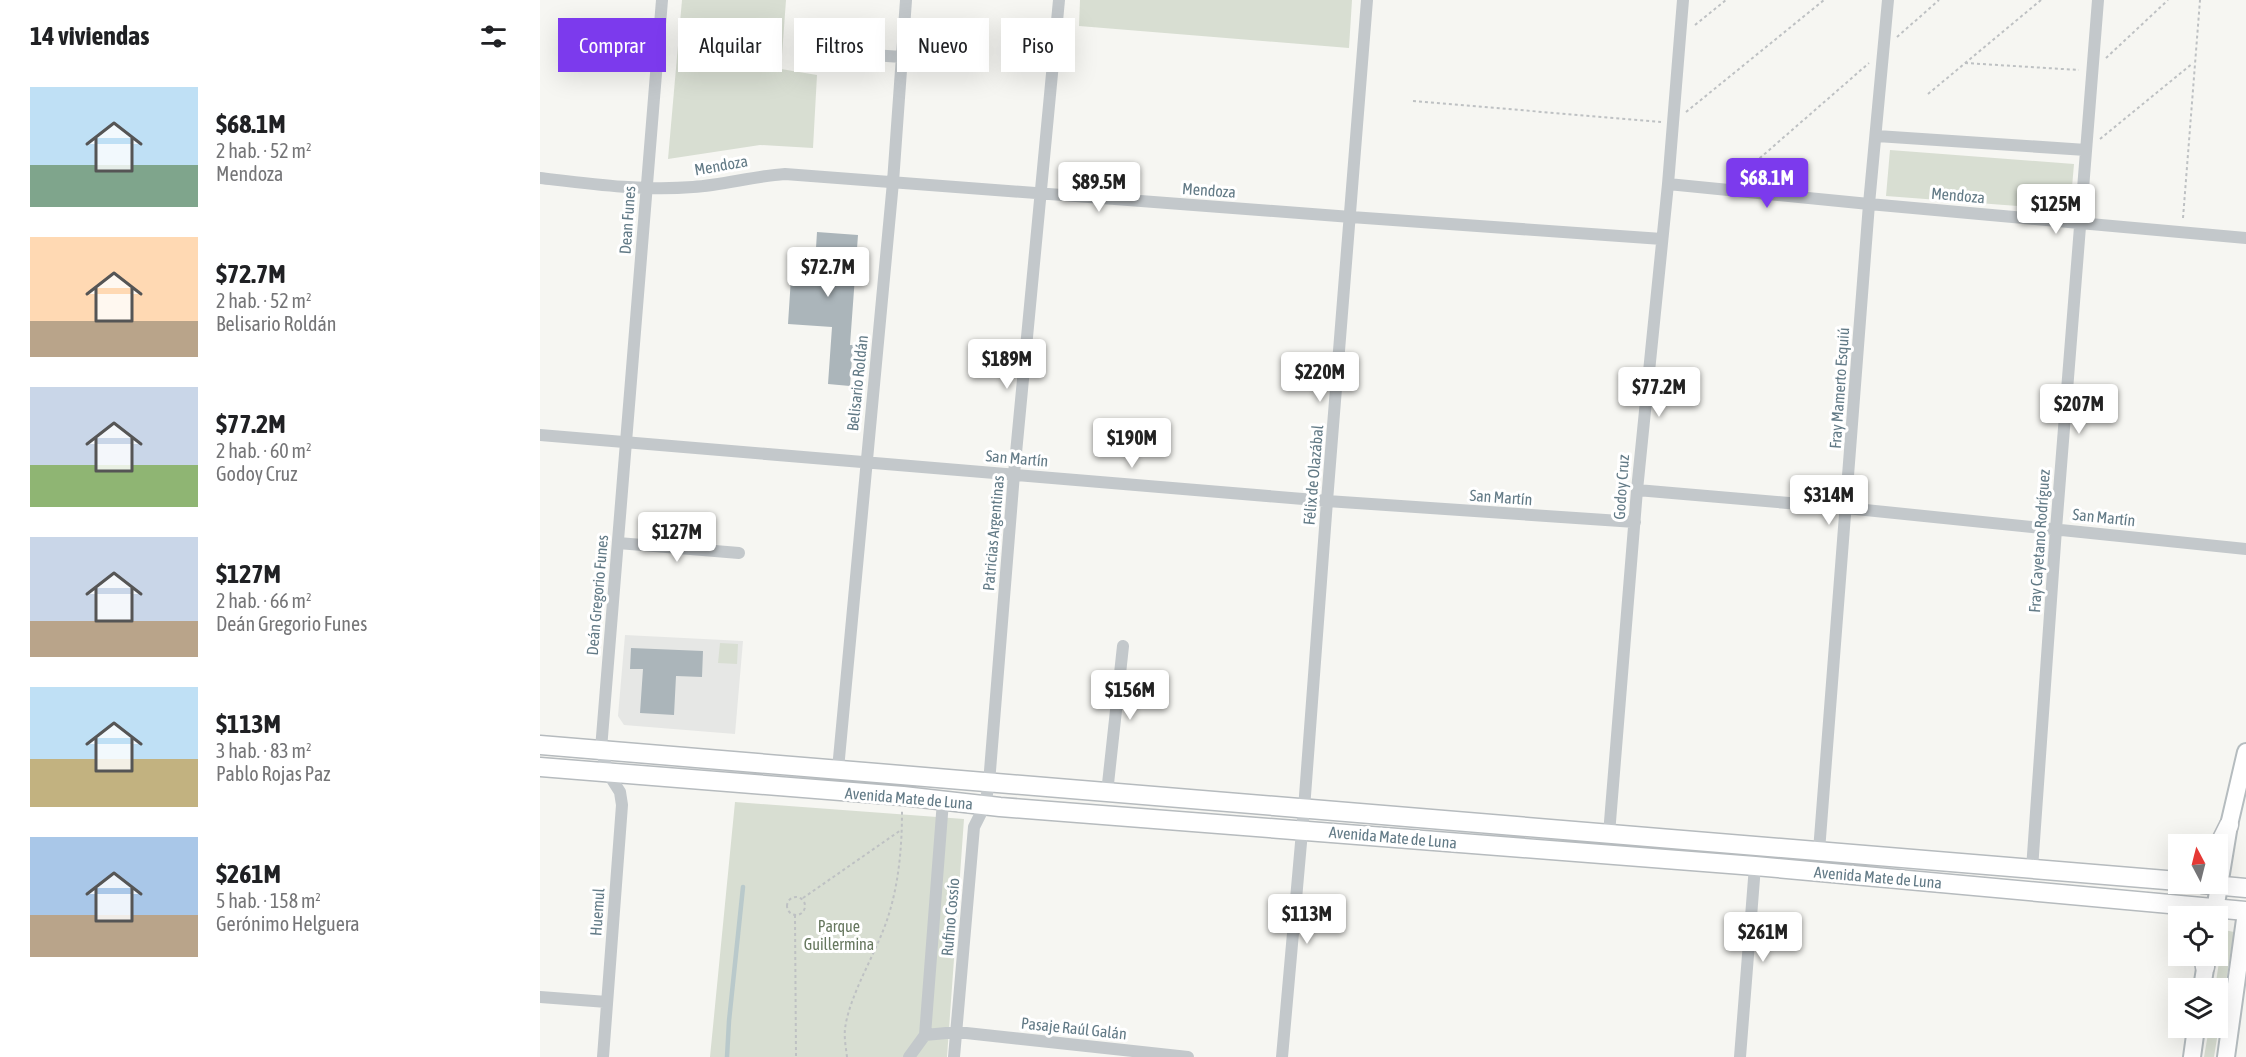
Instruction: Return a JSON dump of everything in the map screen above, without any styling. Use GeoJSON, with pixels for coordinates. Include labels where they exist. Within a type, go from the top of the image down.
{"type":"FeatureCollection","features":[{"type":"Feature","properties":{"kind":"main road","name":"Avenida Mate de Luna"},"geometry":{"type":"LineString","coordinates":[[540,745],[2168,880]]}},
{"type":"Feature","properties":{"kind":"main road"},"geometry":{"type":"LineString","coordinates":[[2226,834],[2246,752]]}},
{"type":"Feature","properties":{"kind":"main road","name":"Avenida Mate de Luna"},"geometry":{"type":"LineString","coordinates":[[540,767],[1755,866],[2150,901],[2179,906]]}},
{"type":"Feature","properties":{"kind":"main road"},"geometry":{"type":"LineString","coordinates":[[2224,834],[2229,825]]}},
{"type":"Feature","properties":{"kind":"main road"},"geometry":{"type":"LineString","coordinates":[[2148,878],[2168,874]]}},
{"type":"Feature","properties":{"kind":"main road"},"geometry":{"type":"LineString","coordinates":[[2228,886],[2246,888]]}},
{"type":"Feature","properties":{"kind":"main road"},"geometry":{"type":"LineString","coordinates":[[2150,901],[2168,907]]}},
{"type":"Feature","properties":{"kind":"main road","name":"Avenida Mate de Luna"},"geometry":{"type":"LineString","coordinates":[[2228,912],[2246,912]]}},
{"type":"Feature","properties":{"kind":"main road"},"geometry":{"type":"LineString","coordinates":[[2226,1057],[2243,952],[2246,912]]}},
{"type":"Feature","properties":{"kind":"main road"},"geometry":{"type":"LineString","coordinates":[[2192,1057],[2195,1038]]}},
{"type":"Feature","properties":{"kind":"street","name":"Dean Funes"},"geometry":{"type":"LineString","coordinates":[[627,443],[662,0]]}},
{"type":"Feature","properties":{"kind":"street","name":"Belisario Roldán"},"geometry":{"type":"LineString","coordinates":[[905,18],[906,0]]}},
{"type":"Feature","properties":{"kind":"street","name":"Patricias Argentinas"},"geometry":{"type":"LineString","coordinates":[[989,783],[1014,474],[1059,0]]}},
{"type":"Feature","properties":{"kind":"street","name":"Félix de Olazábal"},"geometry":{"type":"LineString","coordinates":[[1282,1057],[1304,809],[1368,0]]}},
{"type":"Feature","properties":{"kind":"street","name":"Godoy Cruz"},"geometry":{"type":"LineString","coordinates":[[1609,834],[1637,490],[1668,184],[1683,0]]}},
{"type":"Feature","properties":{"kind":"street","name":"Fray Mamerto Esquiú"},"geometry":{"type":"LineString","coordinates":[[1819,851],[1869,204],[1888,0]]}},
{"type":"Feature","properties":{"kind":"street","name":"Fray Cayetano Rodríguez"},"geometry":{"type":"LineString","coordinates":[[2032,869],[2056,529],[2098,0]]}},
{"type":"Feature","properties":{"kind":"street","name":"Belisario Roldán"},"geometry":{"type":"LineString","coordinates":[[838,769],[893,182],[901,72]]}},
{"type":"Feature","properties":{"kind":"street"},"geometry":{"type":"LineString","coordinates":[[1877,136],[2086,150]]}},
{"type":"Feature","properties":{"kind":"street","name":"Mendoza"},"geometry":{"type":"LineString","coordinates":[[540,178],[646,189],[696,187],[758,176],[785,174],[1662,238]]}},
{"type":"Feature","properties":{"kind":"street","name":"Mendoza"},"geometry":{"type":"LineString","coordinates":[[1668,184],[2246,238]]}},
{"type":"Feature","properties":{"kind":"street","name":"San Martín"},"geometry":{"type":"LineString","coordinates":[[540,435],[1327,501],[1635,522]]}},
{"type":"Feature","properties":{"kind":"street","name":"Deán Gregorio Funes"},"geometry":{"type":"LineString","coordinates":[[601,749],[627,443]]}},
{"type":"Feature","properties":{"kind":"street","name":"San Martín"},"geometry":{"type":"LineString","coordinates":[[1637,490],[1846,508],[2246,549]]}},
{"type":"Feature","properties":{"kind":"street"},"geometry":{"type":"LineString","coordinates":[[618,543],[739,552]]}},
{"type":"Feature","properties":{"kind":"street"},"geometry":{"type":"LineString","coordinates":[[1107,793],[1123,646]]}},
{"type":"Feature","properties":{"kind":"street"},"geometry":{"type":"LineString","coordinates":[[601,749],[608,773]]}},
{"type":"Feature","properties":{"kind":"street","name":"Huemul"},"geometry":{"type":"LineString","coordinates":[[603,1057],[622,805],[620,792],[608,773]]}},
{"type":"Feature","properties":{"kind":"street","name":"Rufino Cossío"},"geometry":{"type":"LineString","coordinates":[[954,1057],[974,827],[985,805],[989,783]]}},
{"type":"Feature","properties":{"kind":"street"},"geometry":{"type":"LineString","coordinates":[[909,1057],[925,1035],[943,801]]}},
{"type":"Feature","properties":{"kind":"street"},"geometry":{"type":"LineString","coordinates":[[1740,1057],[1755,866]]}},
{"type":"Feature","properties":{"kind":"street"},"geometry":{"type":"LineString","coordinates":[[540,997],[607,1002]]}},
{"type":"Feature","properties":{"kind":"street","name":"Pasaje Raúl Galán"},"geometry":{"type":"LineString","coordinates":[[925,1035],[957,1032],[1188,1057]]}},
{"type":"Feature","properties":{"kind":"path"},"geometry":{"type":"LineString","coordinates":[[1681,36],[1726,0]]}},
{"type":"Feature","properties":{"kind":"path"},"geometry":{"type":"LineString","coordinates":[[1413,101],[1673,123],[1824,0]]}},
{"type":"Feature","properties":{"kind":"path"},"geometry":{"type":"LineString","coordinates":[[1724,190],[1938,0]]}},
{"type":"Feature","properties":{"kind":"path"},"geometry":{"type":"LineString","coordinates":[[1928,94],[2041,0]]}},
{"type":"Feature","properties":{"kind":"path"},"geometry":{"type":"LineString","coordinates":[[1965,63],[2092,71],[2168,0]]}},
{"type":"Feature","properties":{"kind":"path"},"geometry":{"type":"LineString","coordinates":[[2182,232],[2200,0]]}},
{"type":"Feature","properties":{"kind":"path"},"geometry":{"type":"LineString","coordinates":[[2086,150],[2195,62]]}},
{"type":"Feature","properties":{"kind":"path"},"geometry":{"type":"LineString","coordinates":[[847,1057],[845,1030],[853,1000],[889,915],[902,847],[903,796]]}},
{"type":"Feature","properties":{"kind":"path"},"geometry":{"type":"LineString","coordinates":[[803,898],[902,829]]}},
{"type":"Feature","properties":{"kind":"path"},"geometry":{"type":"LineString","coordinates":[[792,897],[803,898],[806,904],[805,910],[801,914],[790,913],[787,908],[792,897]]}},
{"type":"Feature","properties":{"kind":"path"},"geometry":{"type":"LineString","coordinates":[[795,915],[796,1057]]}},
{"type":"Feature","properties":{"kind":"shaded area"},"geometry":{"type":"Polygon","coordinates":[[[625,635],[743,641],[735,734],[624,725],[618,716],[625,635]]]}},
{"type":"Feature","properties":{"kind":"green space"},"geometry":{"type":"Polygon","coordinates":[[[682,0],[786,0],[782,55],[782,18],[680,18],[682,0]]]}},
{"type":"Feature","properties":{"kind":"green space"},"geometry":{"type":"Polygon","coordinates":[[[1080,0],[1352,0],[1349,48],[1079,26],[1080,0]]]}},
{"type":"Feature","properties":{"kind":"green space"},"geometry":{"type":"Polygon","coordinates":[[[678,45],[678,72],[782,72],[782,69],[817,75],[813,148],[760,145],[668,159],[678,45]]]}},
{"type":"Feature","properties":{"kind":"green space"},"geometry":{"type":"Polygon","coordinates":[[[1890,150],[2074,164],[2070,210],[1886,196],[1890,150]]]}},
{"type":"Feature","properties":{"kind":"green space"},"geometry":{"type":"Polygon","coordinates":[[[720,643],[738,644],[737,664],[718,663],[720,643]]]}},
{"type":"Feature","properties":{"kind":"green space","name":"Parque Guillermina"},"geometry":{"type":"Polygon","coordinates":[[[735,802],[964,819],[947,1057],[710,1057],[735,802]]]}},
{"type":"Feature","properties":{"kind":"green space"},"geometry":{"type":"Polygon","coordinates":[[[2228,931],[2234,932],[2227,978],[2217,978],[2218,966],[2228,966],[2228,931]]]}},
{"type":"Feature","properties":{"kind":"green space"},"geometry":{"type":"Polygon","coordinates":[[[2207,1038],[2217,1038],[2214,1057],[2204,1057],[2207,1038]]]}},
{"type":"Feature","properties":{"kind":"building"},"geometry":{"type":"Polygon","coordinates":[[[817,232],[858,235],[850,345],[853,345],[850,386],[828,384],[832,327],[788,324],[792,262],[815,264],[817,232]]]}},
{"type":"Feature","properties":{"kind":"building"},"geometry":{"type":"Polygon","coordinates":[[[631,648],[703,651],[702,677],[676,676],[674,715],[640,713],[643,669],[630,669],[631,648]]]}},
{"type":"Feature","properties":{"kind":"waterway"},"geometry":{"type":"LineString","coordinates":[[727,1057],[743,887]]}}]}
